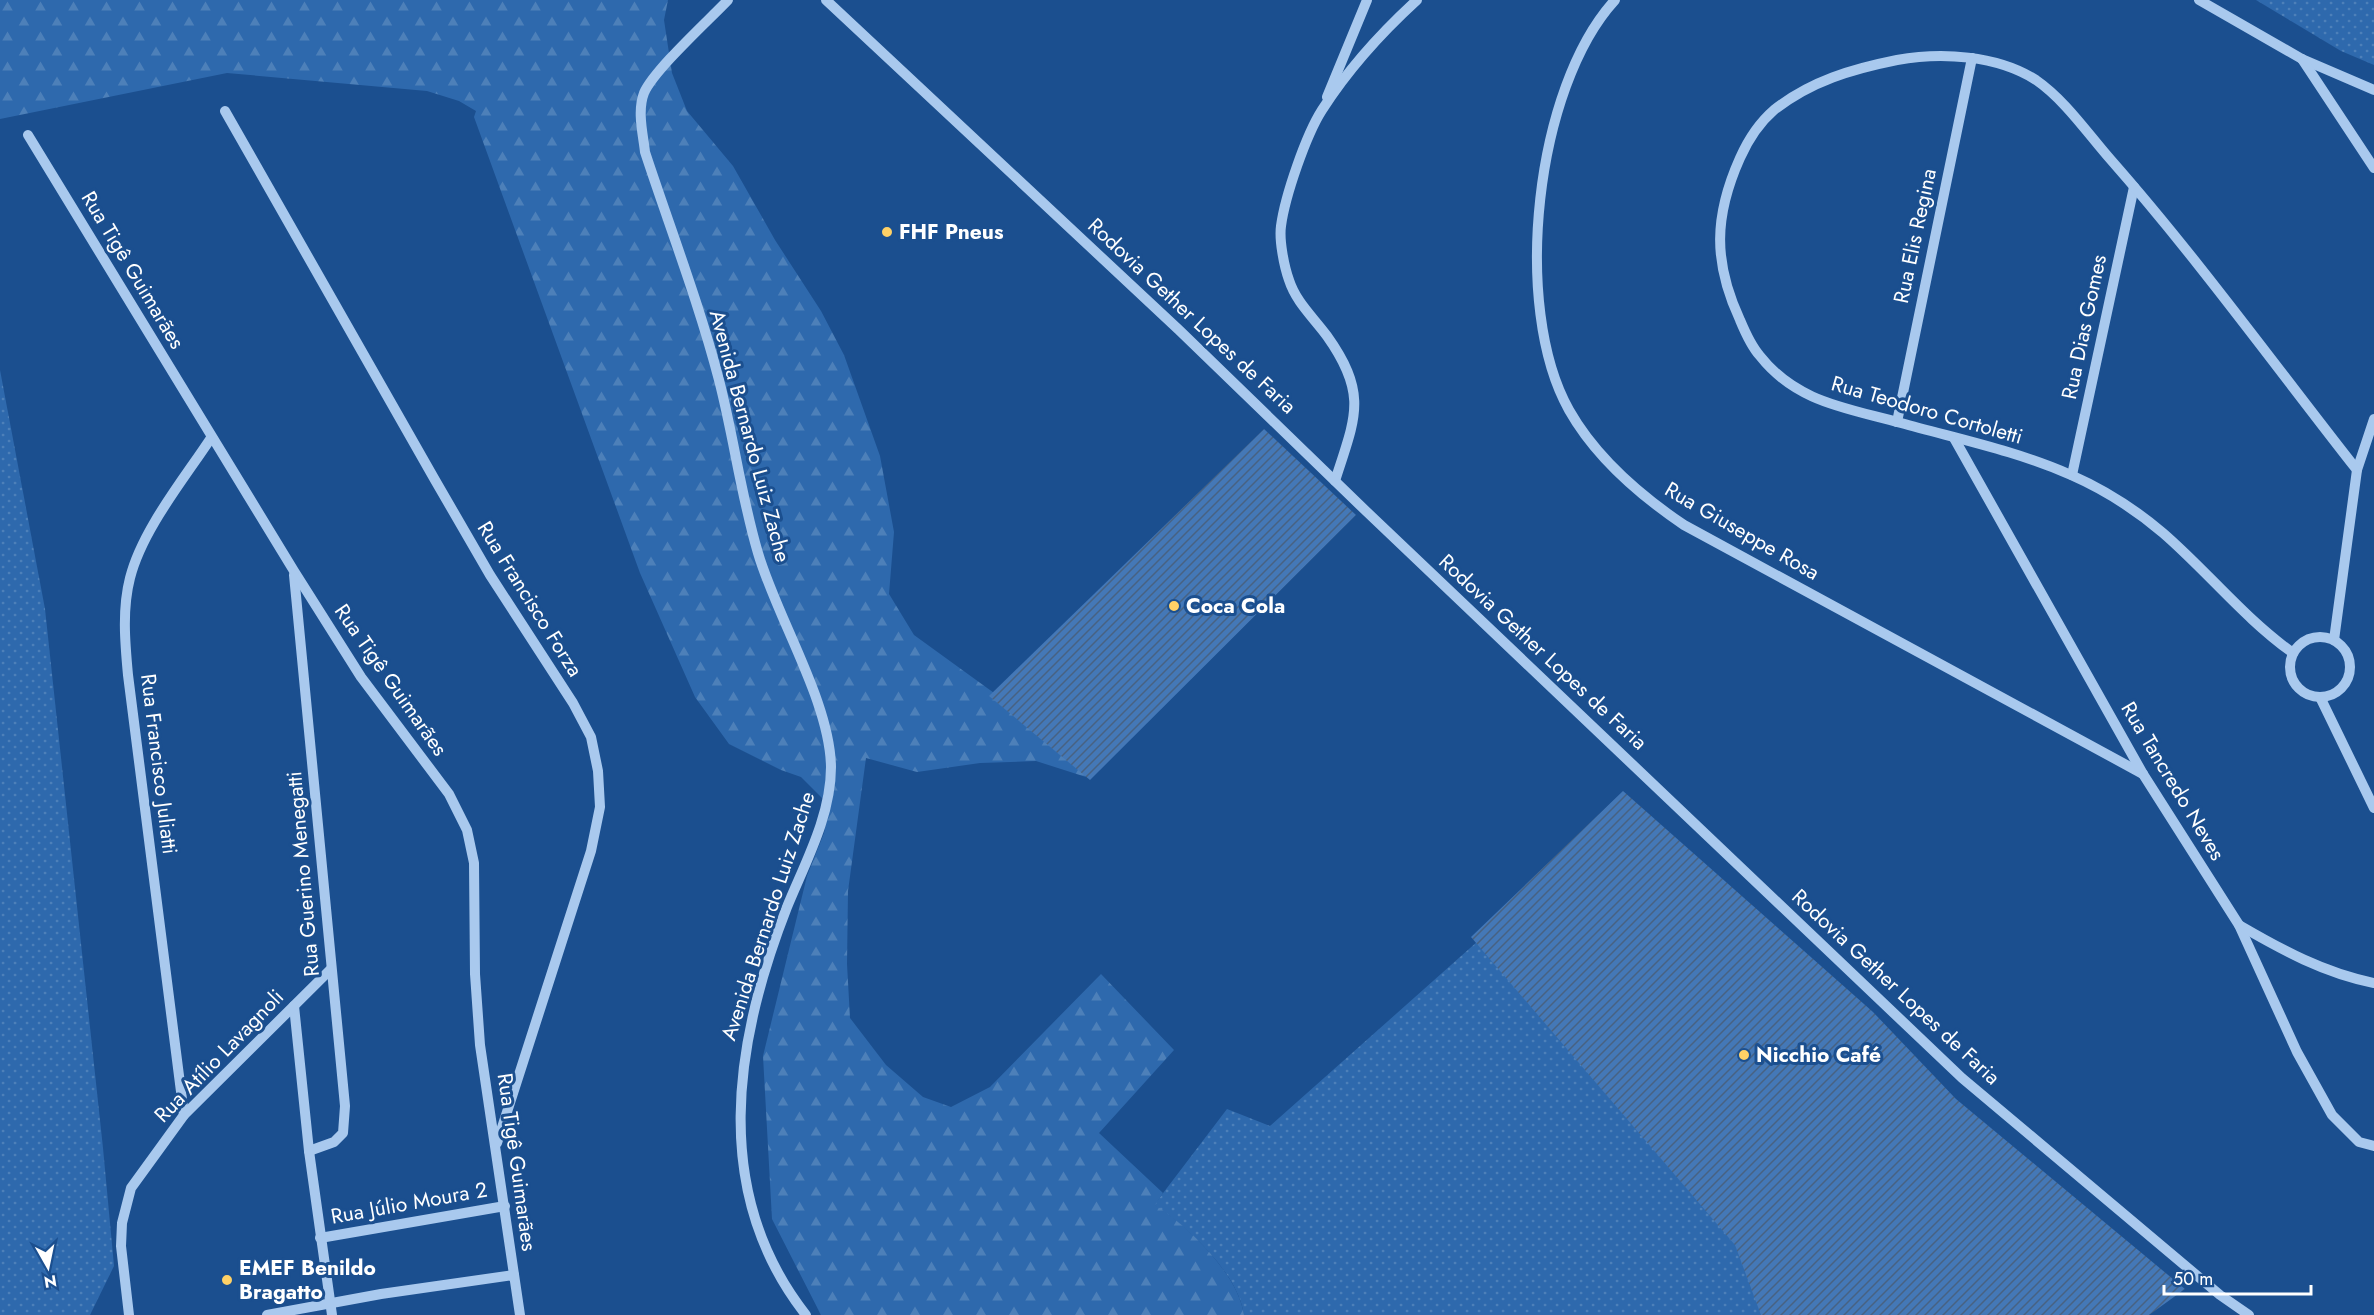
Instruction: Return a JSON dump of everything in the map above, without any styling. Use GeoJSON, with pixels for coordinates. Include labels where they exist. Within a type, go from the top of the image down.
{"type":"FeatureCollection","features":[{"type":"Feature","properties":{"kind":"street","name":"Avenida Bernardo Luiz Zache"},"geometry":{"type":"LineString","coordinates":[[728,0],[655,76],[644,93],[642,130],[645,152],[718,376],[730,427],[739,487],[759,557],[818,706],[826,733],[831,766],[829,795],[822,821],[785,911],[746,1038],[742,1074],[742,1157],[756,1219],[768,1256],[786,1290],[806,1315]]}},
{"type":"Feature","properties":{"kind":"street","name":"Rodovia Gether Lopes de Faria"},"geometry":{"type":"LineString","coordinates":[[826,0],[1179,330],[1962,1078],[2211,1288],[2249,1315]]}},
{"type":"Feature","properties":{"kind":"street"},"geometry":{"type":"LineString","coordinates":[[1335,481],[1354,422],[1356,406],[1353,388],[1348,372],[1327,336],[1299,303],[1292,287],[1280,227],[1292,185],[1367,0]]}},
{"type":"Feature","properties":{"kind":"street"},"geometry":{"type":"LineString","coordinates":[[1321,111],[1351,72],[1417,0]]}},
{"type":"Feature","properties":{"kind":"street","name":"Rua Giuseppe Rosa"},"geometry":{"type":"LineString","coordinates":[[1615,0],[1594,29],[1555,115],[1535,242],[1545,348],[1558,389],[1587,436],[1634,485],[1657,506],[1684,525],[2143,774]]}},
{"type":"Feature","properties":{"kind":"street"},"geometry":{"type":"LineString","coordinates":[[2199,0],[2302,59],[2374,90]]}},
{"type":"Feature","properties":{"kind":"street","name":"Rua Teodoro Cortoletti"},"geometry":{"type":"LineString","coordinates":[[2293,653],[2271,638],[2163,534],[2121,503],[2072,475],[2033,459],[1826,404],[1798,390],[1774,372],[1758,354],[1724,283],[1720,238],[1723,205],[1749,139],[1770,113],[1799,92],[1848,71],[1928,54],[1972,58],[2010,68],[2036,81],[2063,105],[2134,187],[2357,470]]}},
{"type":"Feature","properties":{"kind":"street","name":"Rua Elis Regina"},"geometry":{"type":"LineString","coordinates":[[1897,422],[1972,58]]}},
{"type":"Feature","properties":{"kind":"street"},"geometry":{"type":"LineString","coordinates":[[2302,59],[2374,168]]}},
{"type":"Feature","properties":{"kind":"street","name":"Rua Francisco Forza"},"geometry":{"type":"LineString","coordinates":[[225,111],[490,575],[573,703],[591,737],[598,771],[600,807],[591,852],[496,1147]]}},
{"type":"Feature","properties":{"kind":"street","name":"Rua Tigê Guimarães"},"geometry":{"type":"LineString","coordinates":[[28,135],[294,572],[361,677],[449,794],[467,830],[474,863],[475,974],[480,1045],[520,1315]]}},
{"type":"Feature","properties":{"kind":"street","name":"Rua Dias Gomes"},"geometry":{"type":"LineString","coordinates":[[2072,475],[2134,187]]}},
{"type":"Feature","properties":{"kind":"street"},"geometry":{"type":"LineString","coordinates":[[2334,640],[2357,470],[2374,419]]}},
{"type":"Feature","properties":{"kind":"street","name":"Rua Francisco Juliatti"},"geometry":{"type":"LineString","coordinates":[[184,1115],[128,675],[125,643],[126,606],[130,577],[146,539],[211,438]]}},
{"type":"Feature","properties":{"kind":"street","name":"Rua Tancredo Neves"},"geometry":{"type":"LineString","coordinates":[[1954,438],[2143,774],[2239,925],[2297,1052],[2332,1115],[2359,1142],[2374,1146]]}},
{"type":"Feature","properties":{"kind":"street","name":"Rua Guerino Menegatti"},"geometry":{"type":"LineString","coordinates":[[294,572],[345,1124],[343,1133],[334,1142],[309,1150]]}},
{"type":"Feature","properties":{"kind":"street"},"geometry":{"type":"LineString","coordinates":[[2315,637],[2334,640],[2347,653],[2350,671],[2342,688],[2334,694],[2320,697],[2306,694],[2293,681],[2290,662],[2293,653],[2306,640],[2315,637]]}},
{"type":"Feature","properties":{"kind":"street"},"geometry":{"type":"LineString","coordinates":[[2320,697],[2374,808]]}},
{"type":"Feature","properties":{"kind":"street"},"geometry":{"type":"LineString","coordinates":[[2239,925],[2291,955],[2346,977],[2374,983]]}},
{"type":"Feature","properties":{"kind":"street","name":"Rua Atílio Lavagnoli"},"geometry":{"type":"LineString","coordinates":[[129,1315],[121,1246],[125,1205],[131,1188],[184,1115],[331,969]]}},
{"type":"Feature","properties":{"kind":"street"},"geometry":{"type":"LineString","coordinates":[[294,1006],[309,1150],[331,1310]]}},
{"type":"Feature","properties":{"kind":"street","name":"Rua Júlio Moura 2"},"geometry":{"type":"LineString","coordinates":[[320,1238],[505,1206]]}},
{"type":"Feature","properties":{"kind":"street"},"geometry":{"type":"LineString","coordinates":[[267,1315],[331,1310],[514,1275]]}},
{"type":"Feature","properties":{"kind":"green space"},"geometry":{"type":"Polygon","coordinates":[[[0,0],[668,0],[664,20],[672,73],[687,111],[733,166],[775,240],[821,311],[844,355],[880,456],[894,532],[889,594],[914,635],[1012,706],[1063,731],[1086,777],[1036,761],[980,763],[917,772],[866,758],[848,891],[847,964],[850,1018],[886,1065],[923,1097],[951,1107],[990,1087],[1101,974],[1174,1050],[1099,1133],[1163,1193],[1155,1205],[1197,1239],[1210,1253],[1232,1284],[1240,1299],[1244,1315],[821,1315],[772,1219],[763,1056],[807,876],[824,833],[830,806],[801,777],[781,770],[729,744],[695,697],[640,573],[474,117],[476,111],[459,101],[427,91],[227,73],[0,119],[0,0]]]}},
{"type":"Feature","properties":{"kind":"green space"},"geometry":{"type":"Polygon","coordinates":[[[2256,0],[2374,0],[2374,65],[2341,51],[2256,0]]]}},
{"type":"Feature","properties":{"kind":"green space"},"geometry":{"type":"Polygon","coordinates":[[[0,370],[45,609],[103,1148],[114,1266],[90,1315],[0,1315],[0,370]]]}},
{"type":"Feature","properties":{"kind":"green space"},"geometry":{"type":"Polygon","coordinates":[[[1631,805],[1793,1315],[1244,1315],[1240,1299],[1232,1283],[1210,1252],[1182,1226],[1154,1205],[1227,1109],[1270,1126],[1631,805]]]}},
{"type":"Feature","properties":{"kind":"building","name":"Coca Cola"},"geometry":{"type":"Polygon","coordinates":[[[1264,429],[1356,515],[1090,780],[989,696],[1264,429]]]}},
{"type":"Feature","properties":{"kind":"building","name":"Nicchio Café"},"geometry":{"type":"Polygon","coordinates":[[[1623,791],[1873,1012],[1956,1099],[2185,1289],[2149,1315],[1761,1315],[1735,1245],[1471,937],[1623,791]]]}},
{"type":"Feature","properties":{"kind":"place","name":"FHF Pneus"},"geometry":{"type":"Point","coordinates":[887,232]}},
{"type":"Feature","properties":{"kind":"place","name":"Coca Cola"},"geometry":{"type":"Point","coordinates":[1174,606]}},
{"type":"Feature","properties":{"kind":"place","name":"Nicchio Café"},"geometry":{"type":"Point","coordinates":[1744,1055]}},
{"type":"Feature","properties":{"kind":"place","name":"EMEF Benildo Bragatto"},"geometry":{"type":"Point","coordinates":[227,1280]}}]}
